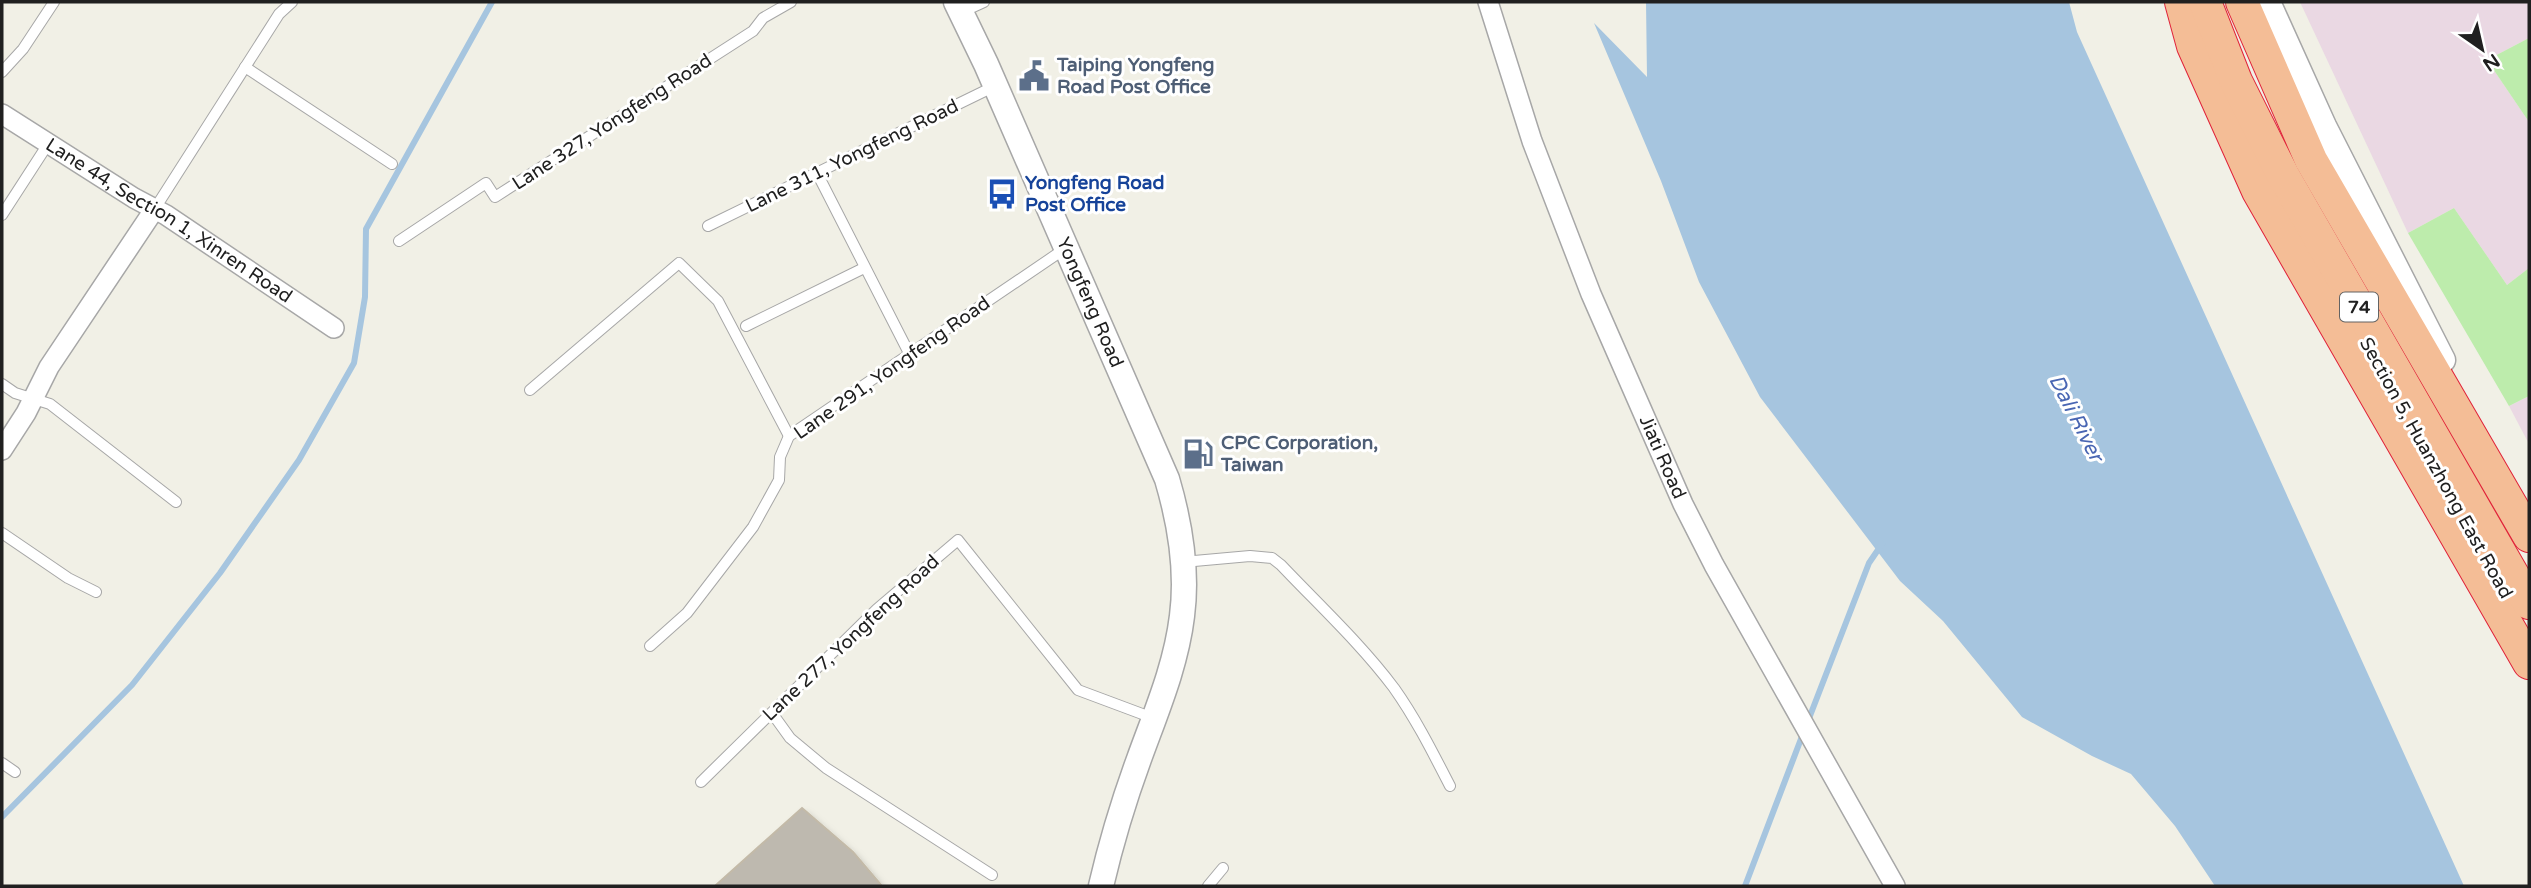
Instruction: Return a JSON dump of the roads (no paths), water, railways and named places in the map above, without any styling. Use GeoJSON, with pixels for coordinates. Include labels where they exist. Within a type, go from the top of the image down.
{"type":"FeatureCollection","features":[{"type":"Feature","properties":{"kind":"highway"},"geometry":{"type":"LineString","coordinates":[[2181,2],[2193,46],[2258,191],[2529,663]]}},
{"type":"Feature","properties":{"kind":"highway","name":"74"},"geometry":{"type":"LineString","coordinates":[[2205,2],[2235,81],[2283,175],[2529,603]]}},
{"type":"Feature","properties":{"kind":"highway","name":"74"},"geometry":{"type":"LineString","coordinates":[[2242,2],[2311,160],[2529,537]]}},
{"type":"Feature","properties":{"kind":"street","name":"Jiati Road"},"geometry":{"type":"LineString","coordinates":[[1488,2],[1532,141],[1591,294],[1636,400],[1714,565],[1895,886]]}},
{"type":"Feature","properties":{"kind":"street","name":"Section 5, Huanzhong East Road"},"geometry":{"type":"LineString","coordinates":[[2190,2],[2274,180],[2529,636]]}},
{"type":"Feature","properties":{"kind":"street"},"geometry":{"type":"LineString","coordinates":[[2268,2],[2324,127],[2375,229],[2447,367],[2529,509]]}},
{"type":"Feature","properties":{"kind":"street","name":"Yongfeng Road"},"geometry":{"type":"LineString","coordinates":[[959,7],[1167,479],[1179,525],[1183,562],[1182,615],[1169,677],[1110,845],[1101,886]]}},
{"type":"Feature","properties":{"kind":"street","name":"Lane 44, Section 1, Xinren Road"},"geometry":{"type":"LineString","coordinates":[[2,114],[166,215],[334,328]]}},
{"type":"Feature","properties":{"kind":"street"},"geometry":{"type":"LineString","coordinates":[[2,450],[49,367],[154,209]]}},
{"type":"Feature","properties":{"kind":"lane"},"geometry":{"type":"LineString","coordinates":[[2,72],[23,50],[54,2]]}},
{"type":"Feature","properties":{"kind":"lane"},"geometry":{"type":"LineString","coordinates":[[154,209],[279,14],[292,2]]}},
{"type":"Feature","properties":{"kind":"lane","name":"Lane 327, Yongfeng Road"},"geometry":{"type":"LineString","coordinates":[[400,241],[486,183],[495,197],[753,31],[763,18],[791,2]]}},
{"type":"Feature","properties":{"kind":"lane","name":"Yongfeng Road"},"geometry":{"type":"LineString","coordinates":[[959,7],[984,2]]}},
{"type":"Feature","properties":{"kind":"lane"},"geometry":{"type":"LineString","coordinates":[[245,67],[392,164]]}},
{"type":"Feature","properties":{"kind":"lane","name":"Lane 311, Yongfeng Road"},"geometry":{"type":"LineString","coordinates":[[708,226],[995,86]]}},
{"type":"Feature","properties":{"kind":"lane"},"geometry":{"type":"LineString","coordinates":[[2,215],[48,144]]}},
{"type":"Feature","properties":{"kind":"lane"},"geometry":{"type":"LineString","coordinates":[[817,173],[910,355]]}},
{"type":"Feature","properties":{"kind":"lane","name":"Lane 291, Yongfeng Road"},"geometry":{"type":"LineString","coordinates":[[650,646],[687,613],[753,527],[779,480],[780,457],[789,436],[1066,248]]}},
{"type":"Feature","properties":{"kind":"lane"},"geometry":{"type":"LineString","coordinates":[[530,390],[679,263],[718,301],[789,436]]}},
{"type":"Feature","properties":{"kind":"lane"},"geometry":{"type":"LineString","coordinates":[[746,326],[864,268]]}},
{"type":"Feature","properties":{"kind":"lane"},"geometry":{"type":"LineString","coordinates":[[2,384],[15,393],[50,404],[176,502]]}},
{"type":"Feature","properties":{"kind":"lane"},"geometry":{"type":"LineString","coordinates":[[2,533],[68,578],[96,592]]}},
{"type":"Feature","properties":{"kind":"lane","name":"Lane 277, Yongfeng Road"},"geometry":{"type":"LineString","coordinates":[[701,782],[877,609],[958,540],[1078,690],[1154,719]]}},
{"type":"Feature","properties":{"kind":"lane"},"geometry":{"type":"LineString","coordinates":[[1183,562],[1250,556],[1272,558],[1281,565],[1350,637],[1393,688],[1414,718],[1450,786]]}},
{"type":"Feature","properties":{"kind":"lane"},"geometry":{"type":"LineString","coordinates":[[772,713],[790,738],[826,768],[992,875]]}},
{"type":"Feature","properties":{"kind":"lane"},"geometry":{"type":"LineString","coordinates":[[2,763],[15,772]]}},
{"type":"Feature","properties":{"kind":"lane"},"geometry":{"type":"LineString","coordinates":[[1208,886],[1223,868]]}},
{"type":"Feature","properties":{"kind":"water","name":"Dali River"},"geometry":{"type":"Polygon","coordinates":[[[1646,2],[2069,2],[2077,32],[2464,886],[2215,886],[2175,826],[2131,774],[2092,756],[2022,717],[1943,621],[1900,581],[1760,397],[1699,282],[1661,181],[1594,23],[1647,77],[1646,2]]]}},
{"type":"Feature","properties":{"kind":"waterway"},"geometry":{"type":"LineString","coordinates":[[2,817],[132,685],[220,573],[299,460],[354,363],[365,297],[366,229],[492,2]]}},
{"type":"Feature","properties":{"kind":"waterway"},"geometry":{"type":"LineString","coordinates":[[1808,721],[1869,563],[1882,544]]}},
{"type":"Feature","properties":{"kind":"waterway"},"geometry":{"type":"LineString","coordinates":[[1745,886],[1804,731]]}},
{"type":"Feature","properties":{"kind":"place","name":"Taiping Yongfeng Road Post Office"},"geometry":{"type":"Point","coordinates":[1034,76]}},
{"type":"Feature","properties":{"kind":"place","name":"Yongfeng Road Post Office"},"geometry":{"type":"Point","coordinates":[1002,194]}},
{"type":"Feature","properties":{"kind":"place","name":"CPC Corporation, Taiwan"},"geometry":{"type":"Point","coordinates":[1198,454]}}]}
